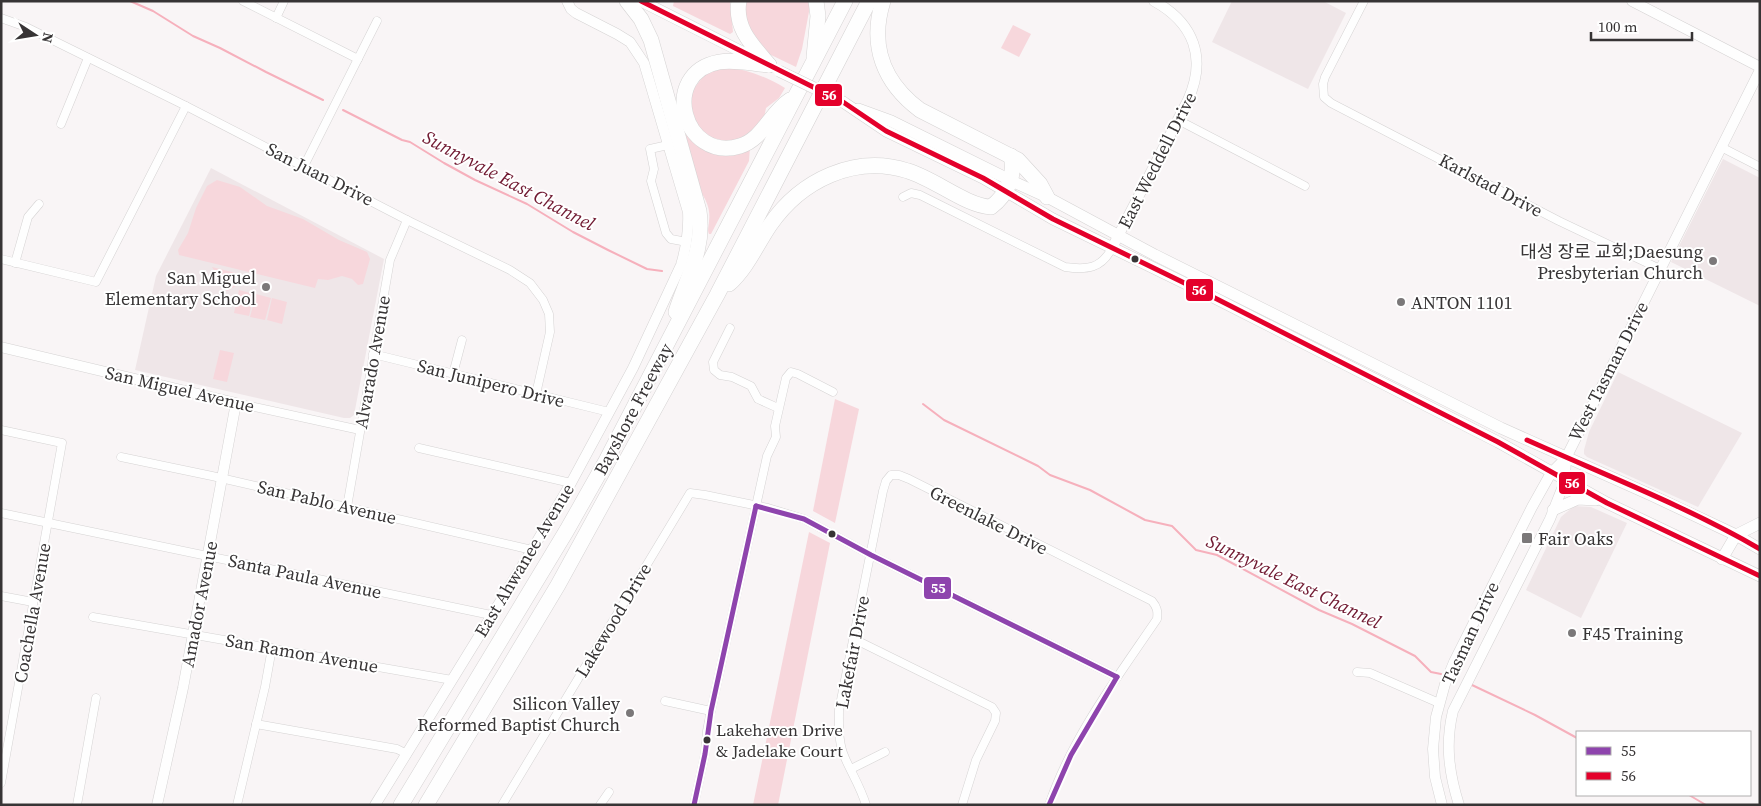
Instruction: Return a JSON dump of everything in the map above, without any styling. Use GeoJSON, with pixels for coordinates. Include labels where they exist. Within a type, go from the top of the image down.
{"type":"FeatureCollection","features":[{"type":"Feature","properties":{"kind":"highway"},"geometry":{"type":"LineString","coordinates":[[627,1],[641,18],[651,40],[701,223],[697,257],[683,289],[666,347]]}},
{"type":"Feature","properties":{"kind":"highway"},"geometry":{"type":"LineString","coordinates":[[739,1],[738,15],[743,31],[774,68]]}},
{"type":"Feature","properties":{"kind":"highway"},"geometry":{"type":"LineString","coordinates":[[813,62],[818,16],[816,1]]}},
{"type":"Feature","properties":{"kind":"highway","name":"Bayshore Freeway"},"geometry":{"type":"LineString","coordinates":[[401,805],[567,530],[606,461],[845,1]]}},
{"type":"Feature","properties":{"kind":"highway","name":"Bayshore Freeway"},"geometry":{"type":"LineString","coordinates":[[426,805],[558,586],[717,295],[869,1]]}},
{"type":"Feature","properties":{"kind":"highway"},"geometry":{"type":"LineString","coordinates":[[883,1],[878,27],[878,46],[888,76],[897,90],[920,110],[1011,156],[1023,164],[1040,184],[1047,196]]}},
{"type":"Feature","properties":{"kind":"highway"},"geometry":{"type":"LineString","coordinates":[[774,68],[724,61],[700,70],[690,82],[684,98],[685,116],[694,133],[713,145],[725,148],[740,146],[757,136],[779,107],[796,96]]}},
{"type":"Feature","properties":{"kind":"highway"},"geometry":{"type":"LineString","coordinates":[[717,295],[738,276],[770,225],[791,200],[814,183],[840,170],[874,166],[908,171],[924,177],[975,204],[992,206],[999,201],[1013,174],[1014,166],[1011,156]]}},
{"type":"Feature","properties":{"kind":"main road"},"geometry":{"type":"LineString","coordinates":[[641,1],[843,102],[886,131],[1007,185],[1047,196],[1119,235],[1393,375],[1566,458],[1736,535],[1760,549]]}},
{"type":"Feature","properties":{"kind":"main road"},"geometry":{"type":"LineString","coordinates":[[1007,185],[1053,219],[1216,299],[1483,435],[1607,503],[1760,576]]}},
{"type":"Feature","properties":{"kind":"main road"},"geometry":{"type":"LineString","coordinates":[[1553,510],[1578,499],[1607,503]]}},
{"type":"Feature","properties":{"kind":"main road"},"geometry":{"type":"LineString","coordinates":[[1722,559],[1736,535],[1760,523]]}},
{"type":"Feature","properties":{"kind":"street"},"geometry":{"type":"LineString","coordinates":[[243,1],[358,59]]}},
{"type":"Feature","properties":{"kind":"street"},"geometry":{"type":"LineString","coordinates":[[276,18],[284,1]]}},
{"type":"Feature","properties":{"kind":"street","name":"East Ahwanee Avenue"},"geometry":{"type":"LineString","coordinates":[[375,805],[532,550],[570,483],[633,368],[681,265],[687,242],[688,212],[644,63],[630,42],[576,13],[571,9],[568,1]]}},
{"type":"Feature","properties":{"kind":"street","name":"East Weddell Drive"},"geometry":{"type":"LineString","coordinates":[[902,197],[911,193],[920,196],[1065,267],[1086,268],[1104,261],[1178,120],[1195,84],[1197,74],[1194,43],[1184,24],[1172,12],[1154,1]]}},
{"type":"Feature","properties":{"kind":"street","name":"Karlstad Drive"},"geometry":{"type":"LineString","coordinates":[[1364,1],[1325,78],[1323,84],[1324,97],[1331,103],[1559,221],[1660,269]]}},
{"type":"Feature","properties":{"kind":"street"},"geometry":{"type":"LineString","coordinates":[[1632,1],[1760,68]]}},
{"type":"Feature","properties":{"kind":"street","name":"San Juan Drive"},"geometry":{"type":"LineString","coordinates":[[1,18],[26,26],[186,106],[407,220],[510,270],[530,284],[543,300],[548,314],[550,332],[536,394]]}},
{"type":"Feature","properties":{"kind":"street"},"geometry":{"type":"LineString","coordinates":[[304,166],[376,21]]}},
{"type":"Feature","properties":{"kind":"street"},"geometry":{"type":"LineString","coordinates":[[61,124],[88,58]]}},
{"type":"Feature","properties":{"kind":"street","name":"West Tasman Drive"},"geometry":{"type":"LineString","coordinates":[[1551,473],[1566,458],[1760,68]]}},
{"type":"Feature","properties":{"kind":"street"},"geometry":{"type":"LineString","coordinates":[[1,260],[96,282],[186,106]]}},
{"type":"Feature","properties":{"kind":"street"},"geometry":{"type":"LineString","coordinates":[[1178,120],[1305,186]]}},
{"type":"Feature","properties":{"kind":"street"},"geometry":{"type":"LineString","coordinates":[[668,145],[650,150],[654,169],[651,181],[666,233],[671,239],[687,242]]}},
{"type":"Feature","properties":{"kind":"street"},"geometry":{"type":"LineString","coordinates":[[1721,147],[1760,167]]}},
{"type":"Feature","properties":{"kind":"street"},"geometry":{"type":"LineString","coordinates":[[15,263],[28,217],[39,204]]}},
{"type":"Feature","properties":{"kind":"street","name":"Alvarado Avenue"},"geometry":{"type":"LineString","coordinates":[[347,507],[390,260],[407,220]]}},
{"type":"Feature","properties":{"kind":"street"},"geometry":{"type":"LineString","coordinates":[[730,328],[713,362],[714,370],[720,375],[732,377],[750,386],[758,398],[778,408]]}},
{"type":"Feature","properties":{"kind":"street"},"geometry":{"type":"LineString","coordinates":[[453,374],[462,340]]}},
{"type":"Feature","properties":{"kind":"street","name":"San Miguel Avenue"},"geometry":{"type":"LineString","coordinates":[[1,347],[236,403],[360,430]]}},
{"type":"Feature","properties":{"kind":"street","name":"San Junipero Drive"},"geometry":{"type":"LineString","coordinates":[[373,354],[609,412]]}},
{"type":"Feature","properties":{"kind":"street"},"geometry":{"type":"LineString","coordinates":[[694,805],[705,754],[711,711],[767,456],[776,437],[775,426],[778,408],[786,378],[791,372],[798,374],[833,392]]}},
{"type":"Feature","properties":{"kind":"street","name":"Amador Avenue"},"geometry":{"type":"LineString","coordinates":[[156,805],[183,688],[236,403]]}},
{"type":"Feature","properties":{"kind":"street","name":"Coachella Avenue"},"geometry":{"type":"LineString","coordinates":[[1,430],[62,444],[1,783]]}},
{"type":"Feature","properties":{"kind":"street"},"geometry":{"type":"LineString","coordinates":[[419,448],[570,483]]}},
{"type":"Feature","properties":{"kind":"street","name":"San Pablo Avenue"},"geometry":{"type":"LineString","coordinates":[[121,457],[532,550]]}},
{"type":"Feature","properties":{"kind":"street","name":"West Tasman Drive"},"geometry":{"type":"LineString","coordinates":[[1565,481],[1566,458]]}},
{"type":"Feature","properties":{"kind":"street","name":"Tasman Drive"},"geometry":{"type":"LineString","coordinates":[[1442,805],[1435,777],[1433,749],[1439,703],[1454,662],[1551,473]]}},
{"type":"Feature","properties":{"kind":"street","name":"Greenlake Drive"},"geometry":{"type":"LineString","coordinates":[[871,555],[886,481],[891,475],[899,475],[1152,601],[1157,609],[1157,619],[1117,677]]}},
{"type":"Feature","properties":{"kind":"street","name":"Tasman Drive"},"geometry":{"type":"LineString","coordinates":[[1458,805],[1449,757],[1449,736],[1453,711],[1464,686],[1479,661],[1521,578],[1565,481]]}},
{"type":"Feature","properties":{"kind":"street","name":"Lakewood Drive"},"geometry":{"type":"LineString","coordinates":[[502,805],[690,493],[756,506]]}},
{"type":"Feature","properties":{"kind":"street"},"geometry":{"type":"LineString","coordinates":[[756,506],[804,519],[871,555],[1117,677],[1076,745],[1063,770],[1049,805]]}},
{"type":"Feature","properties":{"kind":"street","name":"Santa Paula Avenue"},"geometry":{"type":"LineString","coordinates":[[1,513],[491,616]]}},
{"type":"Feature","properties":{"kind":"street","name":"Lakefair Drive"},"geometry":{"type":"LineString","coordinates":[[865,804],[860,786],[844,756],[840,742],[839,710],[871,555]]}},
{"type":"Feature","properties":{"kind":"street"},"geometry":{"type":"LineString","coordinates":[[1,596],[34,602]]}},
{"type":"Feature","properties":{"kind":"street","name":"San Ramon Avenue"},"geometry":{"type":"LineString","coordinates":[[93,617],[452,680]]}},
{"type":"Feature","properties":{"kind":"street"},"geometry":{"type":"LineString","coordinates":[[854,639],[992,707],[996,713],[995,721],[976,760],[962,805]]}},
{"type":"Feature","properties":{"kind":"street"},"geometry":{"type":"LineString","coordinates":[[237,805],[272,648]]}},
{"type":"Feature","properties":{"kind":"street"},"geometry":{"type":"LineString","coordinates":[[1357,672],[1370,672],[1439,703]]}},
{"type":"Feature","properties":{"kind":"street"},"geometry":{"type":"LineString","coordinates":[[77,805],[96,698]]}},
{"type":"Feature","properties":{"kind":"street"},"geometry":{"type":"LineString","coordinates":[[665,701],[711,711]]}},
{"type":"Feature","properties":{"kind":"street"},"geometry":{"type":"LineString","coordinates":[[256,724],[397,749],[406,754]]}},
{"type":"Feature","properties":{"kind":"street"},"geometry":{"type":"LineString","coordinates":[[851,769],[885,752]]}},
{"type":"Feature","properties":{"kind":"street"},"geometry":{"type":"LineString","coordinates":[[600,805],[609,792]]}},
{"type":"Feature","properties":{"kind":"shaded area"},"geometry":{"type":"Polygon","coordinates":[[[674,1],[730,1],[733,32],[730,34],[673,6],[674,1]]]}},
{"type":"Feature","properties":{"kind":"shaded area"},"geometry":{"type":"Polygon","coordinates":[[[741,1],[811,1],[802,49],[796,67],[769,54],[750,38],[741,1]]]}},
{"type":"Feature","properties":{"kind":"shaded area"},"geometry":{"type":"Polygon","coordinates":[[[1232,1],[1323,1],[1346,13],[1308,89],[1212,42],[1232,1]]]}},
{"type":"Feature","properties":{"kind":"shaded area"},"geometry":{"type":"Polygon","coordinates":[[[1013,25],[1031,34],[1019,57],[1001,48],[1013,25]]]}},
{"type":"Feature","properties":{"kind":"shaded area"},"geometry":{"type":"Polygon","coordinates":[[[724,67],[740,69],[755,74],[785,88],[779,98],[766,108],[764,118],[758,126],[737,141],[728,142],[706,136],[693,121],[690,102],[692,91],[705,74],[724,67]]]}},
{"type":"Feature","properties":{"kind":"shaded area"},"geometry":{"type":"Polygon","coordinates":[[[683,126],[690,133],[750,147],[749,161],[711,234],[708,231],[709,209],[706,200],[698,189],[681,127],[683,126]]]}},
{"type":"Feature","properties":{"kind":"shaded area"},"geometry":{"type":"Polygon","coordinates":[[[1723,159],[1760,178],[1760,306],[1671,262],[1723,159]]]}},
{"type":"Feature","properties":{"kind":"shaded area","name":"San Miguel Elementary School"},"geometry":{"type":"Polygon","coordinates":[[[211,168],[384,259],[354,415],[350,418],[135,370],[156,276],[211,168]]]}},
{"type":"Feature","properties":{"kind":"shaded area"},"geometry":{"type":"Polygon","coordinates":[[[217,180],[240,187],[267,206],[303,219],[339,240],[367,252],[370,259],[363,284],[358,285],[352,279],[342,276],[328,280],[318,279],[315,288],[179,255],[178,250],[188,233],[196,208],[207,186],[217,180]]]}},
{"type":"Feature","properties":{"kind":"shaded area"},"geometry":{"type":"Polygon","coordinates":[[[212,267],[252,277],[227,291],[212,267]]]}},
{"type":"Feature","properties":{"kind":"shaded area"},"geometry":{"type":"Polygon","coordinates":[[[239,290],[254,294],[249,316],[234,313],[239,290]]]}},
{"type":"Feature","properties":{"kind":"shaded area"},"geometry":{"type":"Polygon","coordinates":[[[256,294],[271,298],[265,320],[250,317],[256,294]]]}},
{"type":"Feature","properties":{"kind":"shaded area"},"geometry":{"type":"Polygon","coordinates":[[[272,298],[287,302],[282,324],[267,320],[272,298]]]}},
{"type":"Feature","properties":{"kind":"shaded area"},"geometry":{"type":"Polygon","coordinates":[[[220,350],[234,353],[227,382],[213,379],[220,350]]]}},
{"type":"Feature","properties":{"kind":"shaded area"},"geometry":{"type":"Polygon","coordinates":[[[1618,372],[1742,433],[1698,507],[1584,454],[1589,432],[1618,372]]]}},
{"type":"Feature","properties":{"kind":"shaded area"},"geometry":{"type":"Polygon","coordinates":[[[835,399],[859,409],[835,523],[813,511],[835,399]]]}},
{"type":"Feature","properties":{"kind":"shaded area"},"geometry":{"type":"Polygon","coordinates":[[[1574,506],[1591,507],[1627,523],[1581,618],[1526,590],[1561,517],[1574,506]]]}},
{"type":"Feature","properties":{"kind":"shaded area"},"geometry":{"type":"Polygon","coordinates":[[[809,532],[830,543],[778,805],[753,805],[809,532]]]}},
{"type":"Feature","properties":{"kind":"waterway","name":"Sunnyvale East Channel"},"geometry":{"type":"LineString","coordinates":[[130,1],[153,11],[193,36],[323,100]]}},
{"type":"Feature","properties":{"kind":"waterway","name":"Sunnyvale East Channel"},"geometry":{"type":"LineString","coordinates":[[343,110],[402,140],[410,142],[475,180],[527,204],[573,232],[608,250],[647,269],[662,271]]}},
{"type":"Feature","properties":{"kind":"waterway","name":"Sunnyvale East Channel"},"geometry":{"type":"LineString","coordinates":[[923,404],[944,420],[1038,466],[1050,475],[1090,490],[1145,520],[1172,526],[1196,550],[1217,555],[1319,610],[1352,624],[1415,656],[1431,672],[1441,674]]}},
{"type":"Feature","properties":{"kind":"waterway","name":"Sunnyvale East Channel"},"geometry":{"type":"LineString","coordinates":[[1472,685],[1535,715],[1576,737]]}},
{"type":"Feature","properties":{"kind":"waterway","name":"Sunnyvale East Channel"},"geometry":{"type":"LineString","coordinates":[[1691,796],[1706,805]]}},
{"type":"Feature","properties":{"kind":"transit line","name":"56"},"geometry":{"type":"LineString","coordinates":[[641,1],[843,102],[886,131],[983,178],[1053,219],[1207,294],[1498,442],[1607,503],[1760,576]]}},
{"type":"Feature","properties":{"kind":"transit line","name":"56"},"geometry":{"type":"LineString","coordinates":[[1527,440],[1674,505],[1760,549]]}},
{"type":"Feature","properties":{"kind":"transit line","name":"55"},"geometry":{"type":"LineString","coordinates":[[756,506],[804,519],[871,555],[1117,677]]}},
{"type":"Feature","properties":{"kind":"transit line","name":"55"},"geometry":{"type":"LineString","coordinates":[[694,805],[705,754],[711,711],[756,506]]}},
{"type":"Feature","properties":{"kind":"transit line","name":"55"},"geometry":{"type":"LineString","coordinates":[[1049,805],[1071,755],[1117,677]]}},
{"type":"Feature","properties":{"kind":"place","name":"대성 장로 교회;Daesung Presbyterian Church"},"geometry":{"type":"Point","coordinates":[1713,261]}},
{"type":"Feature","properties":{"kind":"place","name":"San Miguel Elementary School"},"geometry":{"type":"Point","coordinates":[266,287]}},
{"type":"Feature","properties":{"kind":"place","name":"ANTON 1101"},"geometry":{"type":"Point","coordinates":[1401,302]}},
{"type":"Feature","properties":{"kind":"place","name":"Fair Oaks"},"geometry":{"type":"Point","coordinates":[1527,538]}},
{"type":"Feature","properties":{"kind":"place","name":"F45 Training"},"geometry":{"type":"Point","coordinates":[1572,633]}},
{"type":"Feature","properties":{"kind":"place","name":"Silicon Valley Reformed Baptist Church"},"geometry":{"type":"Point","coordinates":[630,713]}},
{"type":"Feature","properties":{"kind":"place","name":"Lakehaven Drive & Jadelake Court"},"geometry":{"type":"Point","coordinates":[707,740]}}]}
